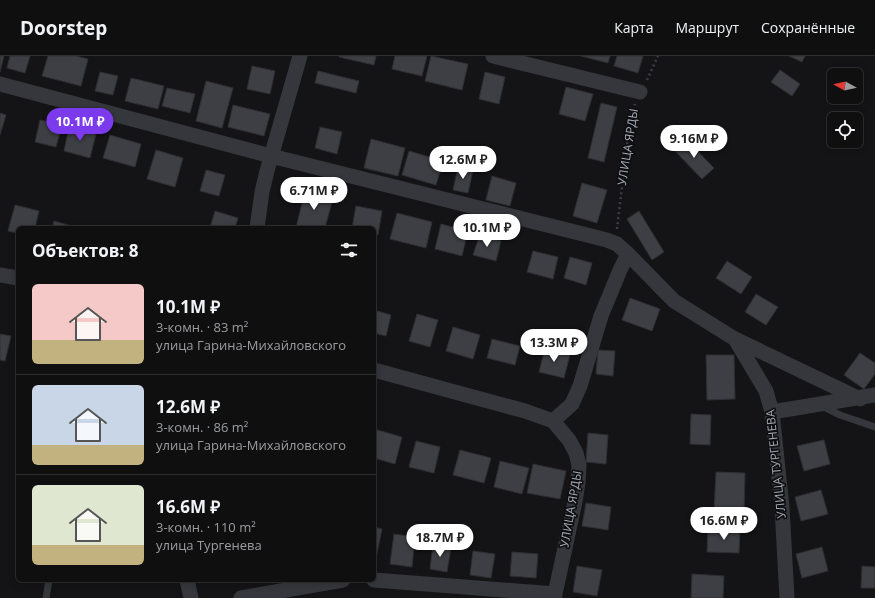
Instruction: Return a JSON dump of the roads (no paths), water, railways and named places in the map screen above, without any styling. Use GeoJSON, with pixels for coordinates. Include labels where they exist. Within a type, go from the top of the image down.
{"type":"FeatureCollection","features":[{"type":"Feature","properties":{"kind":"street"},"geometry":{"type":"LineString","coordinates":[[257,226],[262,192],[271,156],[300,56]]}},
{"type":"Feature","properties":{"kind":"street"},"geometry":{"type":"LineString","coordinates":[[493,56],[640,92]]}},
{"type":"Feature","properties":{"kind":"street"},"geometry":{"type":"LineString","coordinates":[[0,84],[271,156],[607,240],[617,244],[628,254],[674,301],[735,339],[868,397]]}},
{"type":"Feature","properties":{"kind":"street"},"geometry":{"type":"LineString","coordinates":[[376,371],[524,411],[553,421],[572,404],[580,386],[601,316],[628,254]]}},
{"type":"Feature","properties":{"kind":"street"},"geometry":{"type":"LineString","coordinates":[[0,275],[16,278]]}},
{"type":"Feature","properties":{"kind":"street","name":"УЛИЦА ТУРГЕНЕВА"},"geometry":{"type":"LineString","coordinates":[[735,339],[766,391],[772,412],[782,507],[787,598]]}},
{"type":"Feature","properties":{"kind":"street"},"geometry":{"type":"LineString","coordinates":[[772,412],[868,397]]}},
{"type":"Feature","properties":{"kind":"street","name":"УЛИЦА ЯРДЫ"},"geometry":{"type":"LineString","coordinates":[[553,421],[569,440],[576,453],[579,465],[575,502],[555,596]]}},
{"type":"Feature","properties":{"kind":"street"},"geometry":{"type":"LineString","coordinates":[[376,580],[555,596]]}},
{"type":"Feature","properties":{"kind":"street"},"geometry":{"type":"LineString","coordinates":[[187,582],[191,598]]}},
{"type":"Feature","properties":{"kind":"street"},"geometry":{"type":"LineString","coordinates":[[241,598],[332,582]]}},
{"type":"Feature","properties":{"kind":"lane"},"geometry":{"type":"LineString","coordinates":[[820,405],[840,415],[875,427]]}},
{"type":"Feature","properties":{"kind":"lane"},"geometry":{"type":"LineString","coordinates":[[46,598],[49,582]]}}]}
